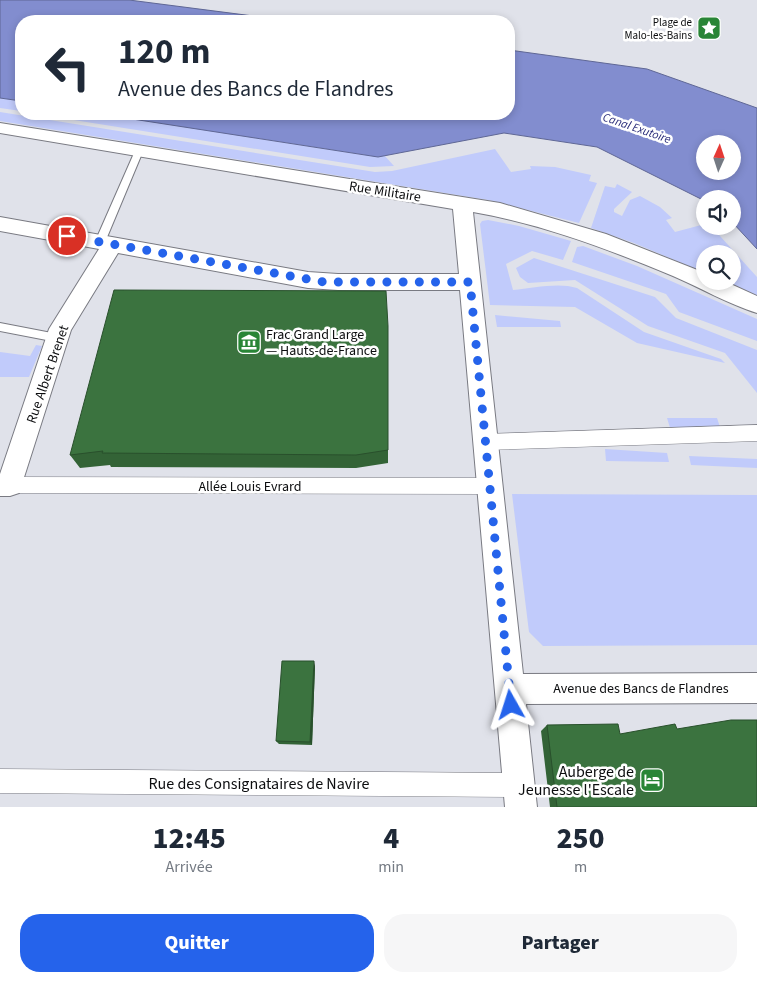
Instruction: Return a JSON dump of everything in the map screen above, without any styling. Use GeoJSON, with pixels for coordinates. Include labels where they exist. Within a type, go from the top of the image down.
{"type":"FeatureCollection","features":[{"type":"Feature","properties":{"kind":"street","name":"Rue Militaire"},"geometry":{"type":"LineString","coordinates":[[0,128],[510,212],[596,237],[659,261],[757,304]]}},
{"type":"Feature","properties":{"kind":"street"},"geometry":{"type":"LineString","coordinates":[[462,203],[520,796]]}},
{"type":"Feature","properties":{"kind":"street"},"geometry":{"type":"LineString","coordinates":[[0,224],[324,282],[470,282]]}},
{"type":"Feature","properties":{"kind":"street","name":"Rue Albert Brenet"},"geometry":{"type":"LineString","coordinates":[[5,485],[56,338],[107,243]]}},
{"type":"Feature","properties":{"kind":"street"},"geometry":{"type":"LineString","coordinates":[[485,442],[757,433]]}},
{"type":"Feature","properties":{"kind":"street","name":"Allée Louis Evrard"},"geometry":{"type":"LineString","coordinates":[[5,485],[489,486]]}},
{"type":"Feature","properties":{"kind":"street","name":"Avenue des Bancs de Flandres"},"geometry":{"type":"LineString","coordinates":[[509,689],[757,688]]}},
{"type":"Feature","properties":{"kind":"street","name":"Rue des Consignataires de Navire"},"geometry":{"type":"LineString","coordinates":[[0,781],[520,796]]}},
{"type":"Feature","properties":{"kind":"lane"},"geometry":{"type":"LineString","coordinates":[[107,243],[139,151]]}},
{"type":"Feature","properties":{"kind":"lane"},"geometry":{"type":"LineString","coordinates":[[0,327],[56,338]]}},
{"type":"Feature","properties":{"kind":"shaded area"},"geometry":{"type":"Polygon","coordinates":[[[0,98],[15,100],[15,110],[0,108],[0,98]]]}},
{"type":"Feature","properties":{"kind":"shaded area"},"geometry":{"type":"Polygon","coordinates":[[[0,112],[15,114],[15,120],[50,120],[375,172],[392,171],[495,149],[511,172],[531,169],[530,166],[555,167],[591,175],[589,181],[597,183],[579,223],[488,200],[0,121],[0,112]]]}},
{"type":"Feature","properties":{"kind":"shaded area"},"geometry":{"type":"Polygon","coordinates":[[[74,120],[139,120],[364,155],[384,155],[394,166],[370,167],[74,120]]]}},
{"type":"Feature","properties":{"kind":"shaded area"},"geometry":{"type":"Polygon","coordinates":[[[617,184],[632,192],[614,209],[614,212],[622,216],[630,200],[640,196],[660,207],[672,218],[666,220],[675,232],[696,226],[696,235],[719,235],[728,245],[696,245],[696,269],[634,243],[591,228],[605,186],[615,188],[617,184]]]}},
{"type":"Feature","properties":{"kind":"shaded area"},"geometry":{"type":"Polygon","coordinates":[[[488,220],[519,226],[571,241],[563,260],[532,251],[506,264],[513,290],[554,285],[577,288],[644,332],[721,359],[725,363],[637,343],[575,307],[490,305],[480,224],[482,221],[488,220]]]}},
{"type":"Feature","properties":{"kind":"shaded area"},"geometry":{"type":"Polygon","coordinates":[[[583,246],[637,266],[757,319],[757,341],[679,312],[666,294],[572,262],[577,247],[583,246]]]}},
{"type":"Feature","properties":{"kind":"shaded area"},"geometry":{"type":"Polygon","coordinates":[[[534,258],[655,297],[676,318],[757,350],[757,393],[725,353],[648,326],[575,280],[528,283],[520,277],[516,268],[534,258]]]}},
{"type":"Feature","properties":{"kind":"shaded area"},"geometry":{"type":"Polygon","coordinates":[[[741,259],[757,277],[757,296],[741,288],[741,259]]]}},
{"type":"Feature","properties":{"kind":"shaded area"},"geometry":{"type":"Polygon","coordinates":[[[495,315],[560,321],[561,327],[497,327],[495,315]]]}},
{"type":"Feature","properties":{"kind":"shaded area"},"geometry":{"type":"Polygon","coordinates":[[[36,345],[42,346],[29,377],[0,377],[0,352],[30,356],[36,345]]]}},
{"type":"Feature","properties":{"kind":"shaded area"},"geometry":{"type":"Polygon","coordinates":[[[667,418],[717,418],[721,430],[671,431],[667,418]]]}},
{"type":"Feature","properties":{"kind":"shaded area"},"geometry":{"type":"Polygon","coordinates":[[[605,449],[667,453],[669,462],[606,461],[605,449]]]}},
{"type":"Feature","properties":{"kind":"shaded area"},"geometry":{"type":"Polygon","coordinates":[[[689,456],[757,459],[757,468],[691,465],[689,456]]]}},
{"type":"Feature","properties":{"kind":"shaded area"},"geometry":{"type":"Polygon","coordinates":[[[512,494],[757,495],[757,645],[543,646],[529,632],[512,494]]]}},
{"type":"Feature","properties":{"kind":"water"},"geometry":{"type":"Polygon","coordinates":[[[0,0],[129,0],[245,15],[15,15],[15,100],[0,98],[0,0]]]}},
{"type":"Feature","properties":{"kind":"water","name":"Canal Exutoire"},"geometry":{"type":"Polygon","coordinates":[[[515,51],[647,69],[757,108],[757,249],[741,232],[741,190],[696,190],[696,196],[597,147],[504,133],[378,157],[139,120],[515,120],[515,51]]]}},
{"type":"Feature","properties":{"kind":"building"},"geometry":{"type":"Polygon","coordinates":[[[114,290],[386,291],[388,326],[388,450],[356,455],[102,453],[103,451],[70,455],[114,290]]]}},
{"type":"Feature","properties":{"kind":"building"},"geometry":{"type":"Polygon","coordinates":[[[282,661],[314,661],[310,742],[276,741],[282,661]]]}},
{"type":"Feature","properties":{"kind":"building","name":"Auberge de Jeunesse l'Escale"},"geometry":{"type":"Polygon","coordinates":[[[731,720],[757,720],[757,807],[557,807],[547,725],[618,724],[620,734],[675,724],[677,729],[731,720]]]}},
{"type":"Feature","properties":{"kind":"place","name":"Plage de Malo-les-Bains"},"geometry":{"type":"Point","coordinates":[709,28]}},
{"type":"Feature","properties":{"kind":"place","name":"Frac Grand Large — Hauts-de-France"},"geometry":{"type":"Point","coordinates":[249,342]}},
{"type":"Feature","properties":{"kind":"place","name":"Auberge de Jeunesse l'Escale"},"geometry":{"type":"Point","coordinates":[652,780]}},
{"type":"Feature","properties":{"kind":"route"},"geometry":{"type":"LineString","coordinates":[[67,236],[324,282],[470,282],[511,705]]}}]}
